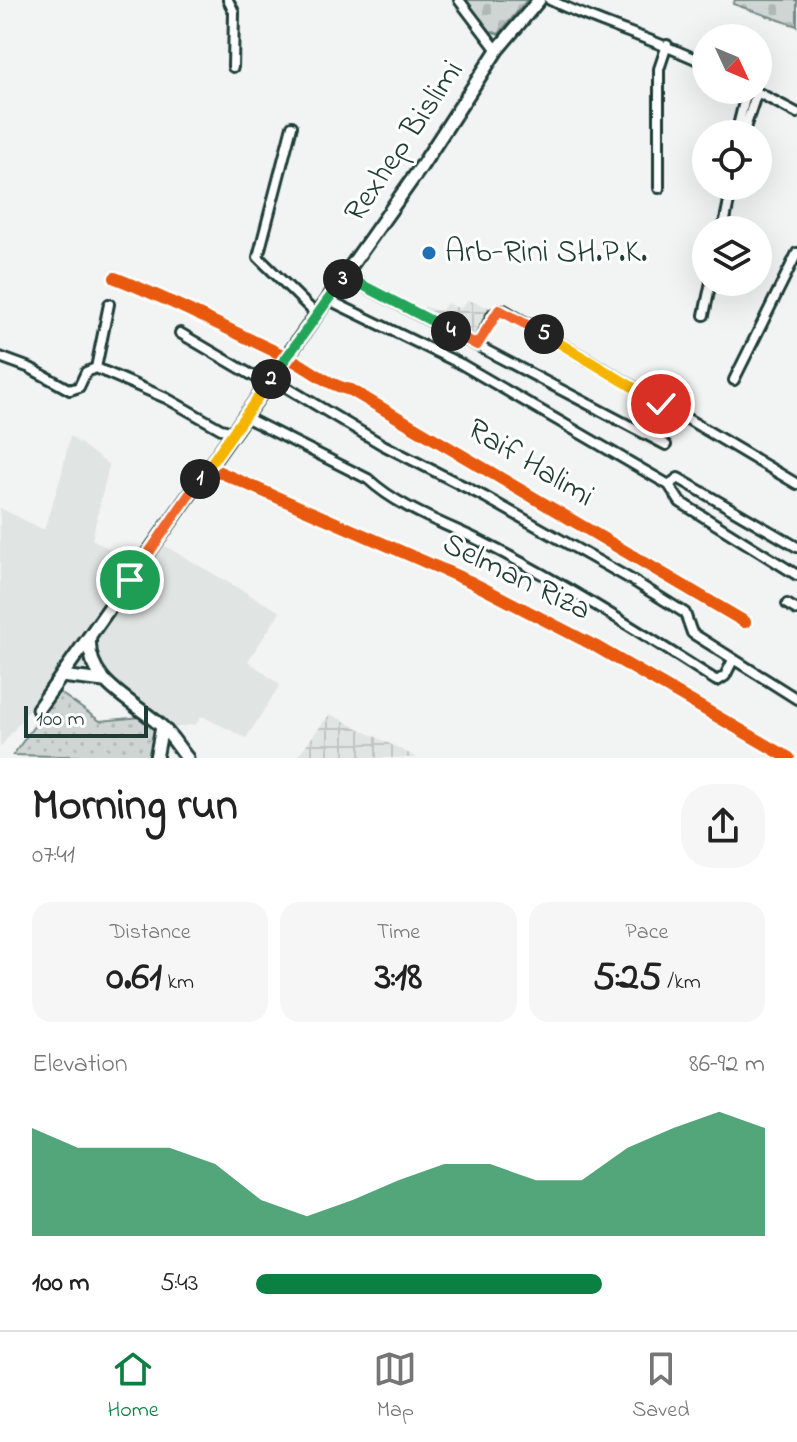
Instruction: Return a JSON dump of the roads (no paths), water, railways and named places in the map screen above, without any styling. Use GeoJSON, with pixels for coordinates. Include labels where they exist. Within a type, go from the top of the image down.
{"type":"FeatureCollection","features":[{"type":"Feature","properties":{"kind":"main road","name":"Rexhep Bislimi"},"geometry":{"type":"LineString","coordinates":[[38,709],[345,276],[497,50],[539,0]]}},
{"type":"Feature","properties":{"kind":"main road"},"geometry":{"type":"LineString","coordinates":[[90,634],[90,661],[104,681],[162,727],[187,758]]}},
{"type":"Feature","properties":{"kind":"main road"},"geometry":{"type":"LineString","coordinates":[[61,676],[104,681]]}},
{"type":"Feature","properties":{"kind":"main road"},"geometry":{"type":"LineString","coordinates":[[156,758],[162,727]]}},
{"type":"Feature","properties":{"kind":"street"},"geometry":{"type":"LineString","coordinates":[[228,0],[234,12],[233,67]]}},
{"type":"Feature","properties":{"kind":"street"},"geometry":{"type":"LineString","coordinates":[[459,0],[497,50]]}},
{"type":"Feature","properties":{"kind":"street"},"geometry":{"type":"LineString","coordinates":[[550,0],[634,37],[667,45],[692,57]]}},
{"type":"Feature","properties":{"kind":"street"},"geometry":{"type":"LineString","coordinates":[[659,188],[659,69],[667,45]]}},
{"type":"Feature","properties":{"kind":"street"},"geometry":{"type":"LineString","coordinates":[[772,100],[796,110]]}},
{"type":"Feature","properties":{"kind":"street"},"geometry":{"type":"LineString","coordinates":[[292,126],[258,257],[317,315]]}},
{"type":"Feature","properties":{"kind":"street"},"geometry":{"type":"LineString","coordinates":[[734,380],[797,253]]}},
{"type":"Feature","properties":{"kind":"street"},"geometry":{"type":"LineString","coordinates":[[345,276],[666,445]]}},
{"type":"Feature","properties":{"kind":"street"},"geometry":{"type":"LineString","coordinates":[[115,278],[161,295],[250,342],[286,356]]}},
{"type":"Feature","properties":{"kind":"street"},"geometry":{"type":"LineString","coordinates":[[704,315],[708,296]]}},
{"type":"Feature","properties":{"kind":"street"},"geometry":{"type":"LineString","coordinates":[[327,299],[461,364],[669,485],[680,502],[797,575]]}},
{"type":"Feature","properties":{"kind":"street"},"geometry":{"type":"LineString","coordinates":[[96,368],[109,304]]}},
{"type":"Feature","properties":{"kind":"street"},"geometry":{"type":"LineString","coordinates":[[477,345],[493,314],[504,310],[797,484]]}},
{"type":"Feature","properties":{"kind":"street"},"geometry":{"type":"LineString","coordinates":[[180,333],[383,445],[471,489],[632,580],[685,613],[692,633],[797,699]]}},
{"type":"Feature","properties":{"kind":"street","name":"Raif Halimi"},"geometry":{"type":"LineString","coordinates":[[286,356],[436,439],[745,622]]}},
{"type":"Feature","properties":{"kind":"street"},"geometry":{"type":"LineString","coordinates":[[0,357],[30,368],[70,390],[79,387],[86,372],[96,368],[166,398],[221,429],[233,432]]}},
{"type":"Feature","properties":{"kind":"street"},"geometry":{"type":"LineString","coordinates":[[243,416],[368,479],[381,491],[455,532],[526,566],[717,681],[725,676],[733,660]]}},
{"type":"Feature","properties":{"kind":"street","name":"Selman Riza"},"geometry":{"type":"LineString","coordinates":[[208,467],[471,582],[595,646],[789,758]]}},
{"type":"Feature","properties":{"kind":"street"},"geometry":{"type":"LineString","coordinates":[[669,485],[678,478],[797,547]]}},
{"type":"Feature","properties":{"kind":"street"},"geometry":{"type":"LineString","coordinates":[[787,604],[797,610]]}},
{"type":"Feature","properties":{"kind":"place","name":"Arb-Rini SH.P.K."},"geometry":{"type":"Point","coordinates":[429,253]}}]}
